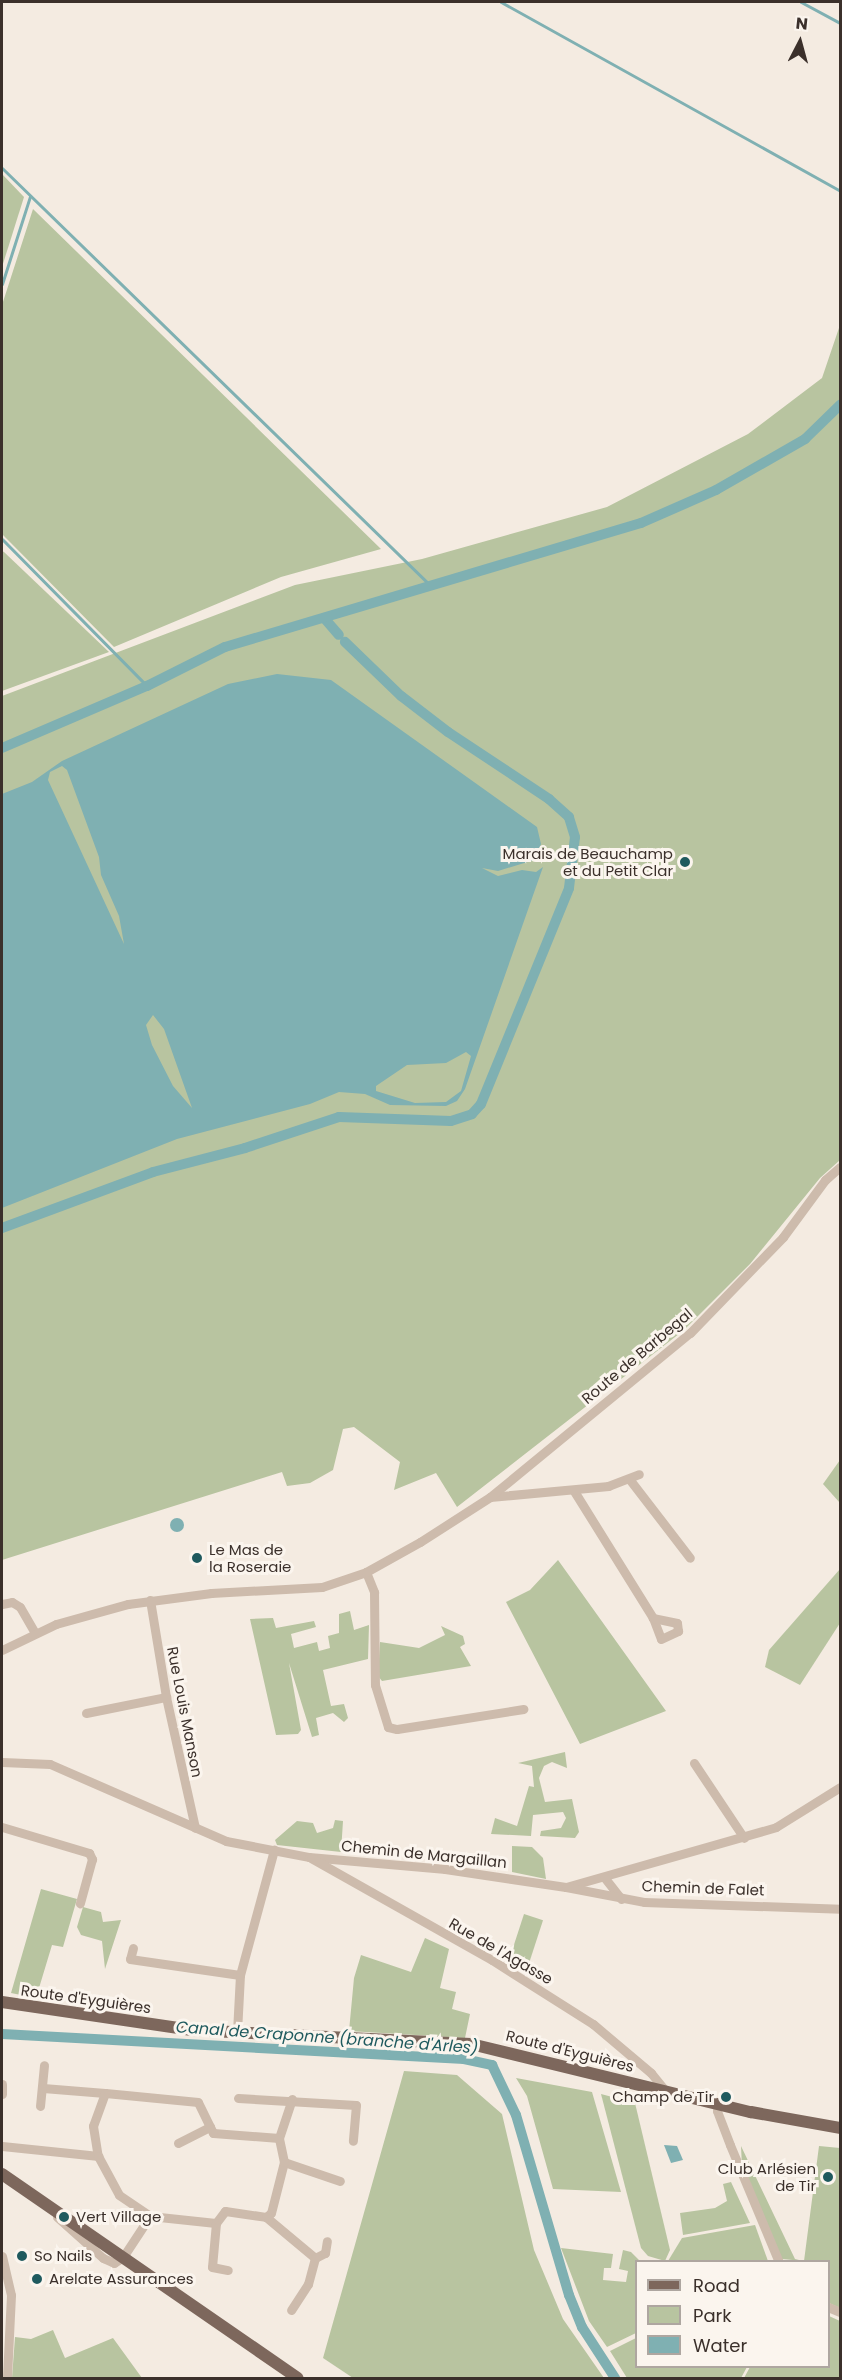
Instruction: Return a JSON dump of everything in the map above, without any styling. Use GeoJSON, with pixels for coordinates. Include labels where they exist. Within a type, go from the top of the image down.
{"type":"FeatureCollection","features":[{"type":"Feature","properties":{"kind":"main road","name":"Route d'Eyguières"},"geometry":{"type":"LineString","coordinates":[[2,2002],[192,2030],[471,2044],[719,2103],[840,2128]]}},
{"type":"Feature","properties":{"kind":"main road"},"geometry":{"type":"LineString","coordinates":[[2,2174],[298,2379]]}},
{"type":"Feature","properties":{"kind":"street","name":"Route de Barbegal"},"geometry":{"type":"LineString","coordinates":[[2,1650],[35,1633],[88,1613],[150,1600],[211,1593],[322,1587],[366,1572],[490,1497],[690,1333],[783,1237],[825,1180],[840,1167]]}},
{"type":"Feature","properties":{"kind":"street"},"geometry":{"type":"LineString","coordinates":[[490,1497],[574,1491],[630,1480],[639,1474]]}},
{"type":"Feature","properties":{"kind":"street"},"geometry":{"type":"LineString","coordinates":[[630,1480],[690,1558]]}},
{"type":"Feature","properties":{"kind":"street"},"geometry":{"type":"LineString","coordinates":[[574,1491],[652,1618]]}},
{"type":"Feature","properties":{"kind":"street"},"geometry":{"type":"LineString","coordinates":[[366,1572],[375,1599],[375,1685],[388,1727],[398,1729],[523,1709]]}},
{"type":"Feature","properties":{"kind":"street","name":"Rue Louis Manson"},"geometry":{"type":"LineString","coordinates":[[150,1600],[166,1697],[195,1828]]}},
{"type":"Feature","properties":{"kind":"street"},"geometry":{"type":"LineString","coordinates":[[2,1604],[12,1602],[20,1606],[35,1633]]}},
{"type":"Feature","properties":{"kind":"street"},"geometry":{"type":"LineString","coordinates":[[86,1713],[166,1697]]}},
{"type":"Feature","properties":{"kind":"street","name":"Chemin de Margaillan"},"geometry":{"type":"LineString","coordinates":[[2,1762],[50,1764],[226,1841],[309,1857],[445,1869],[566,1887],[744,1838],[801,1815],[840,1787]]}},
{"type":"Feature","properties":{"kind":"street"},"geometry":{"type":"LineString","coordinates":[[694,1763],[744,1838]]}},
{"type":"Feature","properties":{"kind":"street"},"geometry":{"type":"LineString","coordinates":[[2,1827],[89,1853],[92,1859],[80,1903]]}},
{"type":"Feature","properties":{"kind":"street"},"geometry":{"type":"LineString","coordinates":[[237,2032],[240,1975],[274,1850]]}},
{"type":"Feature","properties":{"kind":"street","name":"Rue de l'Agasse"},"geometry":{"type":"LineString","coordinates":[[309,1857],[492,1960],[593,2024],[651,2073],[664,2089]]}},
{"type":"Feature","properties":{"kind":"street"},"geometry":{"type":"LineString","coordinates":[[604,1877],[621,1899]]}},
{"type":"Feature","properties":{"kind":"street","name":"Chemin de Falet"},"geometry":{"type":"LineString","coordinates":[[566,1887],[621,1899],[684,1905],[840,1909]]}},
{"type":"Feature","properties":{"kind":"street"},"geometry":{"type":"LineString","coordinates":[[133,1948],[130,1959],[240,1975]]}},
{"type":"Feature","properties":{"kind":"street"},"geometry":{"type":"LineString","coordinates":[[40,2106],[44,2065]]}},
{"type":"Feature","properties":{"kind":"street"},"geometry":{"type":"LineString","coordinates":[[2,2084],[2,2094]]}},
{"type":"Feature","properties":{"kind":"street"},"geometry":{"type":"LineString","coordinates":[[43,2088],[198,2102],[213,2133],[279,2138]]}},
{"type":"Feature","properties":{"kind":"street"},"geometry":{"type":"LineString","coordinates":[[105,2093],[93,2126],[98,2156],[119,2195],[150,2216],[216,2223]]}},
{"type":"Feature","properties":{"kind":"street"},"geometry":{"type":"LineString","coordinates":[[238,2097],[356,2105],[353,2141]]}},
{"type":"Feature","properties":{"kind":"street"},"geometry":{"type":"LineString","coordinates":[[266,2217],[272,2213],[284,2162],[279,2138],[292,2099]]}},
{"type":"Feature","properties":{"kind":"street"},"geometry":{"type":"LineString","coordinates":[[719,2103],[717,2111],[778,2260]]}},
{"type":"Feature","properties":{"kind":"street"},"geometry":{"type":"LineString","coordinates":[[178,2143],[210,2127]]}},
{"type":"Feature","properties":{"kind":"street"},"geometry":{"type":"LineString","coordinates":[[2,2146],[98,2156]]}},
{"type":"Feature","properties":{"kind":"street"},"geometry":{"type":"LineString","coordinates":[[284,2162],[340,2181]]}},
{"type":"Feature","properties":{"kind":"street"},"geometry":{"type":"LineString","coordinates":[[228,2270],[212,2267],[216,2223],[225,2211],[266,2217],[315,2258]]}},
{"type":"Feature","properties":{"kind":"street"},"geometry":{"type":"LineString","coordinates":[[123,2257],[150,2216]]}},
{"type":"Feature","properties":{"kind":"street"},"geometry":{"type":"LineString","coordinates":[[291,2310],[308,2284],[315,2258],[325,2253],[327,2241]]}},
{"type":"Feature","properties":{"kind":"street"},"geometry":{"type":"LineString","coordinates":[[2,2256],[11,2295],[7,2379]]}},
{"type":"Feature","properties":{"kind":"green space"},"geometry":{"type":"Polygon","coordinates":[[[2,174],[24,197],[2,267],[2,174]]]}},
{"type":"Feature","properties":{"kind":"green space"},"geometry":{"type":"Polygon","coordinates":[[[33,209],[381,549],[281,577],[114,647],[2,534],[2,305],[33,209]]]}},
{"type":"Feature","properties":{"kind":"green space"},"geometry":{"type":"Polygon","coordinates":[[[840,325],[840,1160],[820,1178],[750,1264],[684,1330],[457,1507],[436,1473],[394,1490],[400,1462],[354,1427],[343,1429],[333,1470],[310,1483],[287,1486],[282,1472],[2,1560],[2,696],[295,585],[422,559],[607,507],[748,434],[822,378],[840,325]]]}},
{"type":"Feature","properties":{"kind":"green space"},"geometry":{"type":"Polygon","coordinates":[[[2,551],[4,552],[109,652],[2,691],[2,551]]]}},
{"type":"Feature","properties":{"kind":"green space"},"geometry":{"type":"Polygon","coordinates":[[[840,1460],[840,1503],[823,1484],[840,1460]]]}},
{"type":"Feature","properties":{"kind":"green space"},"geometry":{"type":"Polygon","coordinates":[[[558,1560],[666,1711],[580,1744],[506,1602],[530,1590],[558,1560]]]}},
{"type":"Feature","properties":{"kind":"green space"},"geometry":{"type":"Polygon","coordinates":[[[840,1569],[840,1623],[800,1685],[765,1667],[769,1650],[840,1569]]]}},
{"type":"Feature","properties":{"kind":"green space"},"geometry":{"type":"Polygon","coordinates":[[[350,1611],[354,1630],[369,1625],[368,1659],[323,1670],[331,1706],[344,1704],[348,1718],[344,1722],[333,1713],[316,1718],[319,1735],[312,1737],[289,1663],[301,1730],[298,1734],[276,1735],[250,1619],[273,1618],[276,1628],[314,1621],[316,1627],[291,1634],[294,1648],[317,1642],[319,1651],[330,1648],[328,1636],[339,1633],[339,1614],[350,1611]]]}},
{"type":"Feature","properties":{"kind":"green space"},"geometry":{"type":"Polygon","coordinates":[[[441,1626],[463,1636],[465,1644],[460,1647],[471,1666],[382,1681],[378,1676],[380,1642],[419,1648],[445,1635],[441,1626]]]}},
{"type":"Feature","properties":{"kind":"green space"},"geometry":{"type":"Polygon","coordinates":[[[565,1752],[567,1768],[552,1762],[544,1766],[539,1778],[545,1802],[572,1799],[579,1832],[575,1838],[540,1836],[541,1831],[561,1828],[566,1818],[563,1812],[533,1815],[531,1836],[491,1834],[495,1818],[517,1826],[529,1786],[534,1787],[532,1766],[518,1763],[565,1752]]]}},
{"type":"Feature","properties":{"kind":"green space"},"geometry":{"type":"Polygon","coordinates":[[[335,1820],[343,1821],[341,1852],[277,1845],[275,1840],[297,1821],[313,1823],[317,1833],[333,1828],[335,1820]]]}},
{"type":"Feature","properties":{"kind":"green space"},"geometry":{"type":"Polygon","coordinates":[[[512,1846],[532,1847],[543,1858],[546,1879],[512,1872],[512,1846]]]}},
{"type":"Feature","properties":{"kind":"green space"},"geometry":{"type":"Polygon","coordinates":[[[41,1889],[77,1899],[63,1947],[52,1945],[36,1998],[11,1993],[41,1889]]]}},
{"type":"Feature","properties":{"kind":"green space"},"geometry":{"type":"Polygon","coordinates":[[[83,1907],[101,1912],[103,1922],[121,1920],[105,1969],[102,1941],[81,1935],[77,1927],[83,1907]]]}},
{"type":"Feature","properties":{"kind":"green space"},"geometry":{"type":"Polygon","coordinates":[[[524,1914],[543,1920],[529,1962],[510,1956],[524,1914]]]}},
{"type":"Feature","properties":{"kind":"green space"},"geometry":{"type":"Polygon","coordinates":[[[425,1938],[449,1949],[440,1988],[456,1992],[452,2009],[470,2014],[465,2038],[349,2031],[354,1978],[361,1955],[411,1972],[425,1938]]]}},
{"type":"Feature","properties":{"kind":"green space"},"geometry":{"type":"Polygon","coordinates":[[[404,2071],[457,2075],[502,2114],[534,2250],[563,2319],[604,2378],[353,2378],[323,2358],[404,2071]]]}},
{"type":"Feature","properties":{"kind":"green space"},"geometry":{"type":"Polygon","coordinates":[[[516,2078],[592,2092],[621,2192],[553,2189],[527,2096],[516,2078]]]}},
{"type":"Feature","properties":{"kind":"green space"},"geometry":{"type":"Polygon","coordinates":[[[601,2094],[635,2103],[670,2250],[665,2260],[662,2260],[648,2256],[641,2248],[601,2094]]]}},
{"type":"Feature","properties":{"kind":"green space"},"geometry":{"type":"Polygon","coordinates":[[[741,2146],[795,2259],[799,2260],[782,2259],[742,2167],[741,2146]]]}},
{"type":"Feature","properties":{"kind":"green space"},"geometry":{"type":"Polygon","coordinates":[[[819,2146],[840,2148],[840,2308],[830,2303],[830,2260],[804,2260],[819,2146]]]}},
{"type":"Feature","properties":{"kind":"green space"},"geometry":{"type":"Polygon","coordinates":[[[731,2182],[750,2223],[683,2235],[680,2213],[715,2208],[727,2201],[723,2184],[731,2182]]]}},
{"type":"Feature","properties":{"kind":"green space"},"geometry":{"type":"Polygon","coordinates":[[[755,2225],[768,2260],[669,2260],[682,2238],[755,2225]]]}},
{"type":"Feature","properties":{"kind":"green space"},"geometry":{"type":"Polygon","coordinates":[[[561,2248],[613,2254],[611,2268],[604,2268],[603,2280],[626,2282],[628,2271],[619,2269],[623,2250],[631,2252],[639,2260],[635,2260],[635,2333],[607,2347],[589,2321],[561,2248]]]}},
{"type":"Feature","properties":{"kind":"green space"},"geometry":{"type":"Polygon","coordinates":[[[830,2316],[840,2321],[840,2378],[744,2378],[749,2368],[830,2368],[830,2316]]]}},
{"type":"Feature","properties":{"kind":"green space"},"geometry":{"type":"Polygon","coordinates":[[[53,2330],[65,2358],[113,2338],[142,2378],[12,2378],[15,2337],[31,2339],[53,2330]]]}},
{"type":"Feature","properties":{"kind":"green space"},"geometry":{"type":"Polygon","coordinates":[[[635,2338],[635,2368],[746,2368],[741,2378],[627,2378],[610,2351],[635,2338]]]}},
{"type":"Feature","properties":{"kind":"water"},"geometry":{"type":"Polygon","coordinates":[[[277,674],[331,680],[537,827],[541,844],[534,860],[498,871],[482,868],[498,876],[522,870],[536,872],[543,867],[465,1089],[457,1101],[446,1106],[390,1105],[365,1094],[339,1092],[310,1104],[177,1139],[2,1208],[2,794],[32,782],[62,761],[228,684],[277,674]],[[62,766],[50,772],[48,780],[124,944],[119,916],[101,875],[99,857],[67,770],[62,766]],[[153,1015],[146,1025],[152,1045],[173,1086],[192,1108],[164,1029],[153,1015]],[[466,1052],[446,1063],[407,1065],[376,1086],[376,1091],[415,1103],[446,1102],[461,1091],[471,1056],[466,1052]]]}},
{"type":"Feature","properties":{"kind":"water"},"geometry":{"type":"Polygon","coordinates":[[[177,1518],[182,1520],[184,1525],[182,1530],[177,1532],[172,1530],[170,1525],[172,1520],[177,1518]]]}},
{"type":"Feature","properties":{"kind":"water"},"geometry":{"type":"Polygon","coordinates":[[[664,2145],[677,2146],[683,2160],[671,2163],[664,2145]]]}},
{"type":"Feature","properties":{"kind":"waterway"},"geometry":{"type":"LineString","coordinates":[[501,2],[840,191]]}},
{"type":"Feature","properties":{"kind":"waterway"},"geometry":{"type":"LineString","coordinates":[[801,2],[840,23]]}},
{"type":"Feature","properties":{"kind":"waterway"},"geometry":{"type":"LineString","coordinates":[[2,168],[431,586]]}},
{"type":"Feature","properties":{"kind":"waterway"},"geometry":{"type":"LineString","coordinates":[[2,284],[30,196]]}},
{"type":"Feature","properties":{"kind":"waterway"},"geometry":{"type":"LineString","coordinates":[[2,748],[147,686],[225,647],[641,523],[716,490],[805,439],[840,405]]}},
{"type":"Feature","properties":{"kind":"waterway"},"geometry":{"type":"LineString","coordinates":[[2,539],[147,686]]}},
{"type":"Feature","properties":{"kind":"waterway"},"geometry":{"type":"LineString","coordinates":[[325,619],[339,635]]}},
{"type":"Feature","properties":{"kind":"waterway"},"geometry":{"type":"LineString","coordinates":[[2,1228],[153,1172],[245,1148],[339,1117],[451,1121],[472,1114],[481,1104],[569,888],[575,837],[569,817],[549,799],[448,732],[401,696],[345,642]]}},
{"type":"Feature","properties":{"kind":"waterway","name":"Canal de Craponne (branche d'Arles)"},"geometry":{"type":"LineString","coordinates":[[2,2034],[464,2059],[492,2065],[516,2115],[569,2295],[582,2327],[615,2378]]}},
{"type":"Feature","properties":{"kind":"place","name":"Marais de Beauchamp et du Petit Clar"},"geometry":{"type":"Point","coordinates":[685,862]}},
{"type":"Feature","properties":{"kind":"place","name":"Le Mas de la Roseraie"},"geometry":{"type":"Point","coordinates":[197,1558]}},
{"type":"Feature","properties":{"kind":"place","name":"Champ de Tir"},"geometry":{"type":"Point","coordinates":[726,2097]}},
{"type":"Feature","properties":{"kind":"place","name":"Club Arlésien de Tir"},"geometry":{"type":"Point","coordinates":[828,2177]}},
{"type":"Feature","properties":{"kind":"place","name":"Vert Village"},"geometry":{"type":"Point","coordinates":[64,2217]}},
{"type":"Feature","properties":{"kind":"place","name":"So Nails"},"geometry":{"type":"Point","coordinates":[22,2256]}},
{"type":"Feature","properties":{"kind":"place","name":"Arelate Assurances"},"geometry":{"type":"Point","coordinates":[37,2279]}}]}
